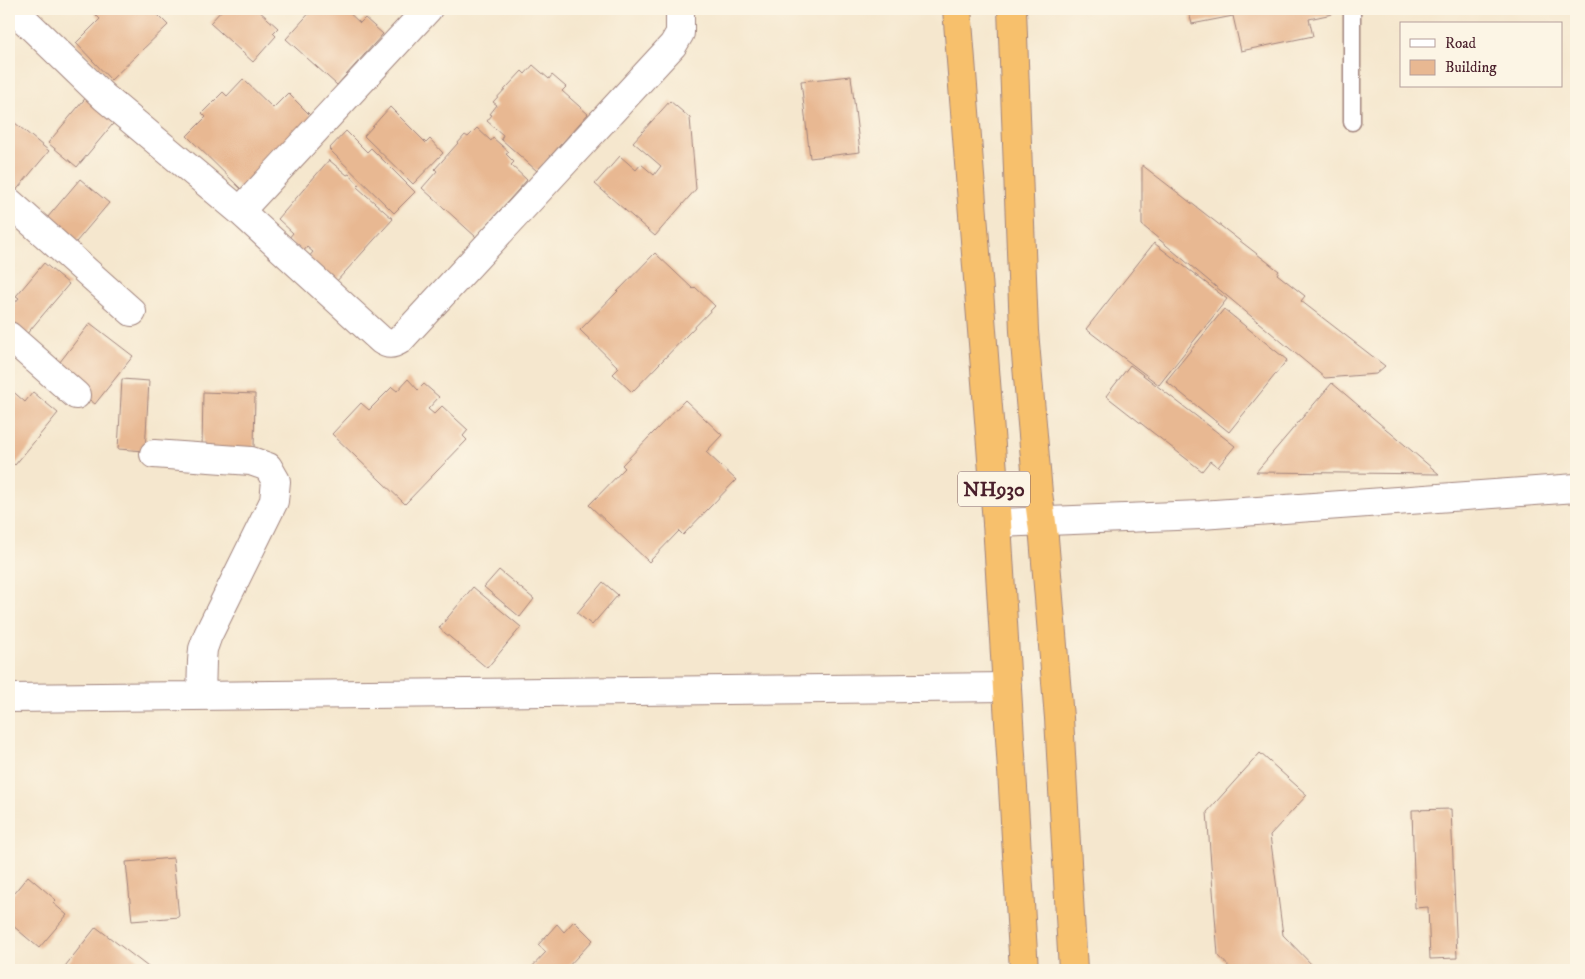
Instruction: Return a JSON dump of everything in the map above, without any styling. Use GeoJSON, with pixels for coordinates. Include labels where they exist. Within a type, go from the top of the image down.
{"type":"FeatureCollection","features":[{"type":"Feature","properties":{"kind":"highway","name":"NH930"},"geometry":{"type":"LineString","coordinates":[[957,9],[997,523],[1024,970]]}},
{"type":"Feature","properties":{"kind":"highway","name":"NH930"},"geometry":{"type":"LineString","coordinates":[[1012,9],[1024,331],[1059,718],[1073,970]]}},
{"type":"Feature","properties":{"kind":"street"},"geometry":{"type":"LineString","coordinates":[[12,9],[104,97],[240,211],[387,344],[394,344],[406,333],[673,46],[680,33],[680,9]]}},
{"type":"Feature","properties":{"kind":"street"},"geometry":{"type":"LineString","coordinates":[[240,211],[428,9]]}},
{"type":"Feature","properties":{"kind":"street"},"geometry":{"type":"LineString","coordinates":[[9,202],[132,312]]}},
{"type":"Feature","properties":{"kind":"street"},"geometry":{"type":"LineString","coordinates":[[9,336],[76,395]]}},
{"type":"Feature","properties":{"kind":"street"},"geometry":{"type":"LineString","coordinates":[[154,454],[251,461],[268,467],[276,481],[274,501],[203,649],[201,696]]}},
{"type":"Feature","properties":{"kind":"street"},"geometry":{"type":"LineString","coordinates":[[997,523],[1201,515],[1576,488]]}},
{"type":"Feature","properties":{"kind":"street"},"geometry":{"type":"LineString","coordinates":[[13,704],[201,696],[1007,687]]}},
{"type":"Feature","properties":{"kind":"lane"},"geometry":{"type":"LineString","coordinates":[[1352,9],[1352,122]]}},
{"type":"Feature","properties":{"kind":"building"},"geometry":{"type":"Polygon","coordinates":[[[101,9],[152,9],[168,25],[111,80],[76,43],[100,19],[95,14],[101,9]]]}},
{"type":"Feature","properties":{"kind":"building"},"geometry":{"type":"Polygon","coordinates":[[[223,9],[257,9],[278,28],[273,33],[276,36],[253,62],[210,23],[223,9]]]}},
{"type":"Feature","properties":{"kind":"building"},"geometry":{"type":"Polygon","coordinates":[[[313,9],[345,9],[360,23],[365,18],[383,34],[337,85],[286,39],[313,9]]]}},
{"type":"Feature","properties":{"kind":"building"},"geometry":{"type":"Polygon","coordinates":[[[1188,9],[1332,9],[1332,14],[1309,19],[1313,36],[1241,51],[1233,16],[1192,24],[1188,9]]]}},
{"type":"Feature","properties":{"kind":"building"},"geometry":{"type":"Polygon","coordinates":[[[533,65],[549,79],[552,75],[566,87],[562,91],[588,114],[537,171],[501,139],[503,135],[487,121],[497,105],[493,102],[522,71],[525,74],[533,65]]]}},
{"type":"Feature","properties":{"kind":"building"},"geometry":{"type":"Polygon","coordinates":[[[851,76],[860,152],[810,158],[801,81],[851,76]]]}},
{"type":"Feature","properties":{"kind":"building"},"geometry":{"type":"Polygon","coordinates":[[[243,79],[273,108],[288,93],[314,119],[243,191],[187,136],[206,117],[202,113],[223,92],[227,96],[243,79]]]}},
{"type":"Feature","properties":{"kind":"building"},"geometry":{"type":"Polygon","coordinates":[[[88,95],[117,119],[77,167],[48,143],[88,95]]]}},
{"type":"Feature","properties":{"kind":"building"},"geometry":{"type":"Polygon","coordinates":[[[670,101],[690,118],[696,189],[655,236],[595,184],[620,156],[636,170],[641,164],[654,175],[661,166],[633,142],[670,101]]]}},
{"type":"Feature","properties":{"kind":"building"},"geometry":{"type":"Polygon","coordinates":[[[390,107],[426,143],[430,139],[443,153],[413,184],[364,136],[390,107]]]}},
{"type":"Feature","properties":{"kind":"building"},"geometry":{"type":"Polygon","coordinates":[[[9,118],[49,151],[9,199],[9,118]]]}},
{"type":"Feature","properties":{"kind":"building"},"geometry":{"type":"Polygon","coordinates":[[[477,128],[491,141],[493,138],[509,152],[506,154],[514,162],[511,165],[527,180],[476,237],[422,188],[437,171],[435,169],[465,135],[468,137],[477,128]]]}},
{"type":"Feature","properties":{"kind":"building"},"geometry":{"type":"Polygon","coordinates":[[[346,131],[367,152],[371,148],[415,192],[394,213],[329,149],[346,131]]]}},
{"type":"Feature","properties":{"kind":"building"},"geometry":{"type":"Polygon","coordinates":[[[329,160],[347,175],[349,174],[359,185],[357,187],[393,219],[335,283],[308,258],[313,252],[307,247],[302,253],[288,239],[293,233],[278,219],[329,160]]]}},
{"type":"Feature","properties":{"kind":"building"},"geometry":{"type":"Polygon","coordinates":[[[1142,165],[1279,271],[1277,274],[1305,296],[1301,301],[1385,366],[1376,374],[1325,378],[1142,225],[1142,165]]]}},
{"type":"Feature","properties":{"kind":"building"},"geometry":{"type":"Polygon","coordinates":[[[80,179],[109,203],[71,248],[42,224],[80,179]]]}},
{"type":"Feature","properties":{"kind":"building"},"geometry":{"type":"Polygon","coordinates":[[[1154,243],[1227,299],[1159,385],[1086,329],[1154,243]]]}},
{"type":"Feature","properties":{"kind":"building"},"geometry":{"type":"Polygon","coordinates":[[[655,253],[693,289],[695,287],[715,306],[632,392],[613,374],[619,368],[580,330],[655,253]]]}},
{"type":"Feature","properties":{"kind":"building"},"geometry":{"type":"Polygon","coordinates":[[[44,263],[69,284],[25,336],[9,322],[9,310],[19,298],[16,296],[44,263]]]}},
{"type":"Feature","properties":{"kind":"building"},"geometry":{"type":"Polygon","coordinates":[[[1224,309],[1287,360],[1229,432],[1166,381],[1224,309]]]}},
{"type":"Feature","properties":{"kind":"building"},"geometry":{"type":"Polygon","coordinates":[[[90,323],[133,356],[95,404],[53,371],[90,323]]]}},
{"type":"Feature","properties":{"kind":"building"},"geometry":{"type":"Polygon","coordinates":[[[1130,365],[1235,446],[1218,467],[1210,461],[1202,471],[1106,396],[1130,365]]]}},
{"type":"Feature","properties":{"kind":"building"},"geometry":{"type":"Polygon","coordinates":[[[122,379],[149,381],[145,451],[118,449],[122,379]]]}},
{"type":"Feature","properties":{"kind":"building"},"geometry":{"type":"Polygon","coordinates":[[[408,379],[418,390],[424,384],[439,397],[428,409],[434,414],[442,406],[468,430],[463,436],[467,440],[405,504],[332,434],[361,403],[369,410],[392,387],[397,391],[408,379]]]}},
{"type":"Feature","properties":{"kind":"building"},"geometry":{"type":"Polygon","coordinates":[[[1332,383],[1439,474],[1256,472],[1332,383]]]}},
{"type":"Feature","properties":{"kind":"building"},"geometry":{"type":"Polygon","coordinates":[[[9,388],[25,402],[33,392],[58,413],[15,465],[9,460],[9,388]]]}},
{"type":"Feature","properties":{"kind":"building"},"geometry":{"type":"Polygon","coordinates":[[[203,392],[255,394],[254,450],[202,449],[203,392]]]}},
{"type":"Feature","properties":{"kind":"building"},"geometry":{"type":"Polygon","coordinates":[[[685,400],[722,435],[706,452],[736,480],[683,535],[679,531],[649,562],[589,505],[625,468],[622,465],[685,400]]]}},
{"type":"Feature","properties":{"kind":"building"},"geometry":{"type":"Polygon","coordinates":[[[499,570],[534,599],[520,617],[484,587],[499,570]]]}},
{"type":"Feature","properties":{"kind":"building"},"geometry":{"type":"Polygon","coordinates":[[[603,582],[618,595],[592,625],[577,613],[603,582]]]}},
{"type":"Feature","properties":{"kind":"building"},"geometry":{"type":"Polygon","coordinates":[[[473,587],[521,627],[487,668],[439,628],[473,587]]]}},
{"type":"Feature","properties":{"kind":"building"},"geometry":{"type":"Polygon","coordinates":[[[1260,753],[1307,795],[1270,835],[1283,935],[1317,970],[1232,970],[1218,955],[1207,812],[1260,753]]]}},
{"type":"Feature","properties":{"kind":"building"},"geometry":{"type":"Polygon","coordinates":[[[1451,809],[1457,958],[1430,959],[1428,907],[1415,908],[1412,810],[1451,809]]]}},
{"type":"Feature","properties":{"kind":"building"},"geometry":{"type":"Polygon","coordinates":[[[173,858],[179,917],[132,921],[126,862],[173,858]]]}},
{"type":"Feature","properties":{"kind":"building"},"geometry":{"type":"Polygon","coordinates":[[[28,876],[56,900],[53,903],[67,915],[39,948],[12,925],[9,929],[9,899],[28,876]]]}},
{"type":"Feature","properties":{"kind":"building"},"geometry":{"type":"Polygon","coordinates":[[[574,921],[593,940],[565,970],[529,970],[546,952],[538,945],[557,924],[564,932],[574,921]]]}},
{"type":"Feature","properties":{"kind":"building"},"geometry":{"type":"Polygon","coordinates":[[[96,927],[152,970],[62,970],[96,927]]]}}]}
